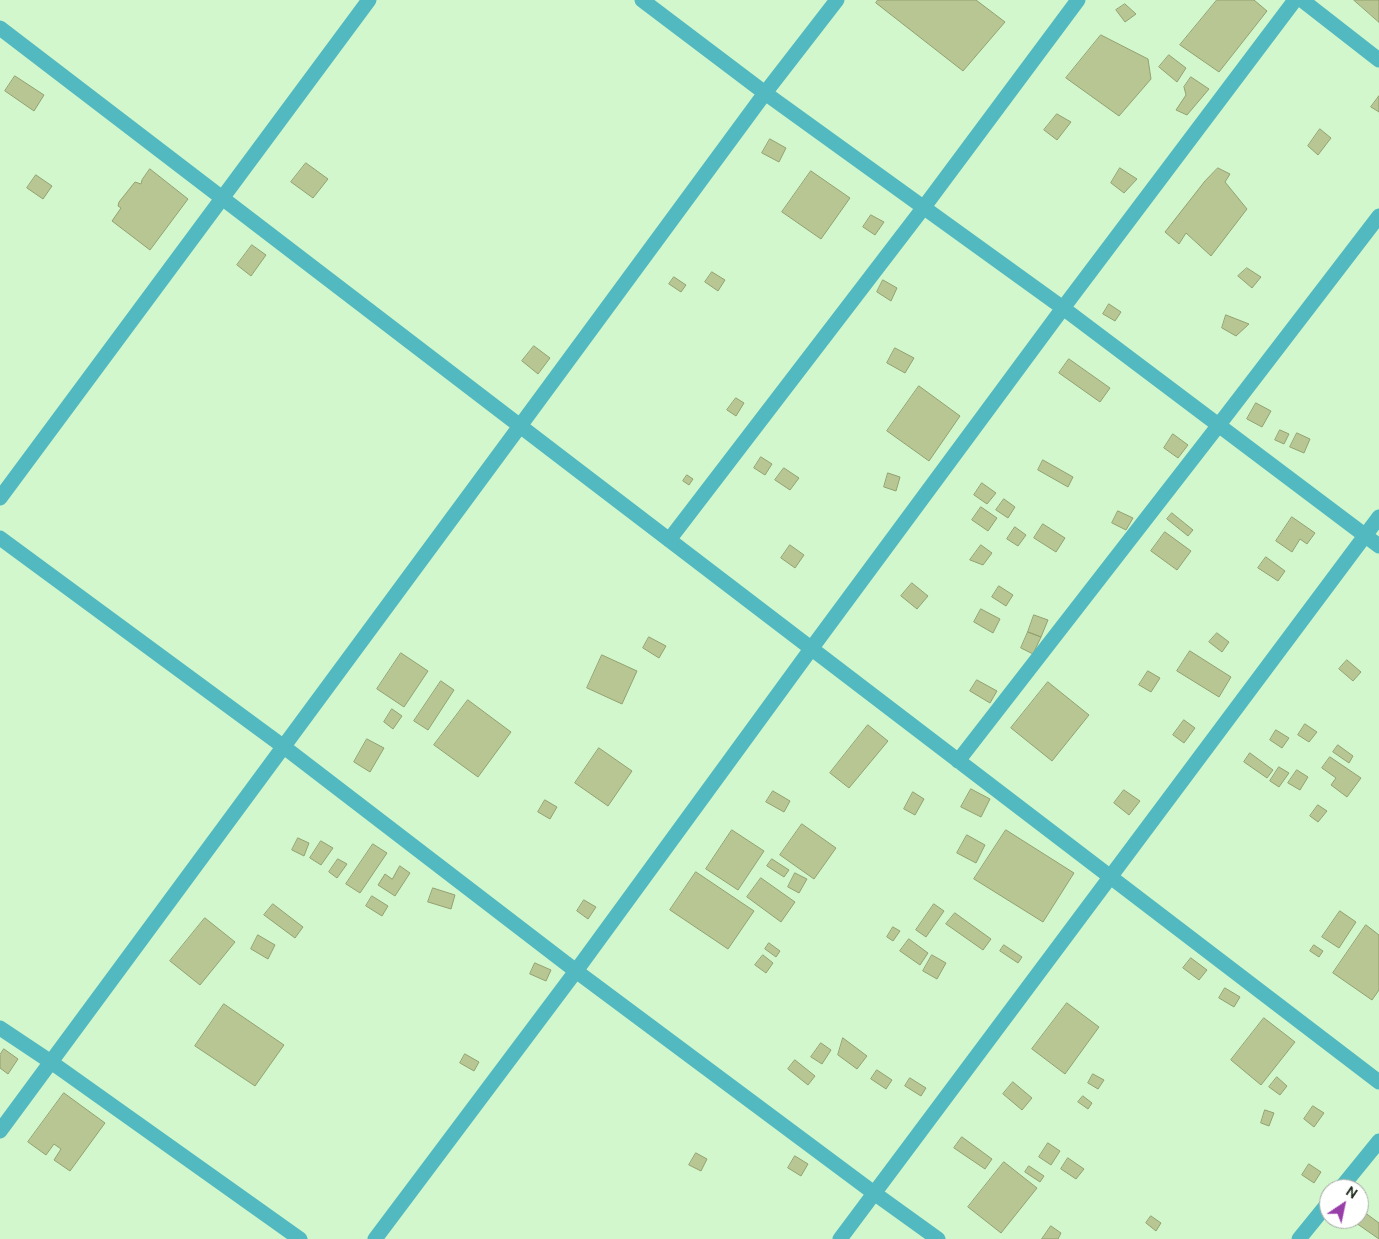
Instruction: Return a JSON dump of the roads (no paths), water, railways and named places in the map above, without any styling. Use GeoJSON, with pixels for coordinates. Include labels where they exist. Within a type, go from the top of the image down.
{"type":"FeatureCollection","features":[{"type":"Feature","properties":{"kind":"street"},"geometry":{"type":"LineString","coordinates":[[0,498],[369,0]]}},
{"type":"Feature","properties":{"kind":"street"},"geometry":{"type":"LineString","coordinates":[[642,0],[764,93],[1063,308],[1379,546]]}},
{"type":"Feature","properties":{"kind":"street"},"geometry":{"type":"LineString","coordinates":[[0,1131],[764,93],[837,0]]}},
{"type":"Feature","properties":{"kind":"street"},"geometry":{"type":"LineString","coordinates":[[669,540],[924,207],[1078,0]]}},
{"type":"Feature","properties":{"kind":"street"},"geometry":{"type":"LineString","coordinates":[[375,1239],[576,971],[1063,308],[1295,0]]}},
{"type":"Feature","properties":{"kind":"street"},"geometry":{"type":"LineString","coordinates":[[1302,0],[1379,60]]}},
{"type":"Feature","properties":{"kind":"street"},"geometry":{"type":"LineString","coordinates":[[0,28],[221,199],[1379,1082]]}},
{"type":"Feature","properties":{"kind":"street"},"geometry":{"type":"LineString","coordinates":[[958,761],[1379,216]]}},
{"type":"Feature","properties":{"kind":"street"},"geometry":{"type":"LineString","coordinates":[[840,1239],[1379,517]]}},
{"type":"Feature","properties":{"kind":"street"},"geometry":{"type":"LineString","coordinates":[[0,538],[284,747],[576,971],[938,1239]]}},
{"type":"Feature","properties":{"kind":"street"},"geometry":{"type":"LineString","coordinates":[[0,1028],[51,1062],[300,1239]]}},
{"type":"Feature","properties":{"kind":"street"},"geometry":{"type":"LineString","coordinates":[[1348,1179],[1379,1141]]}},
{"type":"Feature","properties":{"kind":"street"},"geometry":{"type":"LineString","coordinates":[[1299,1239],[1319,1214]]}}]}
